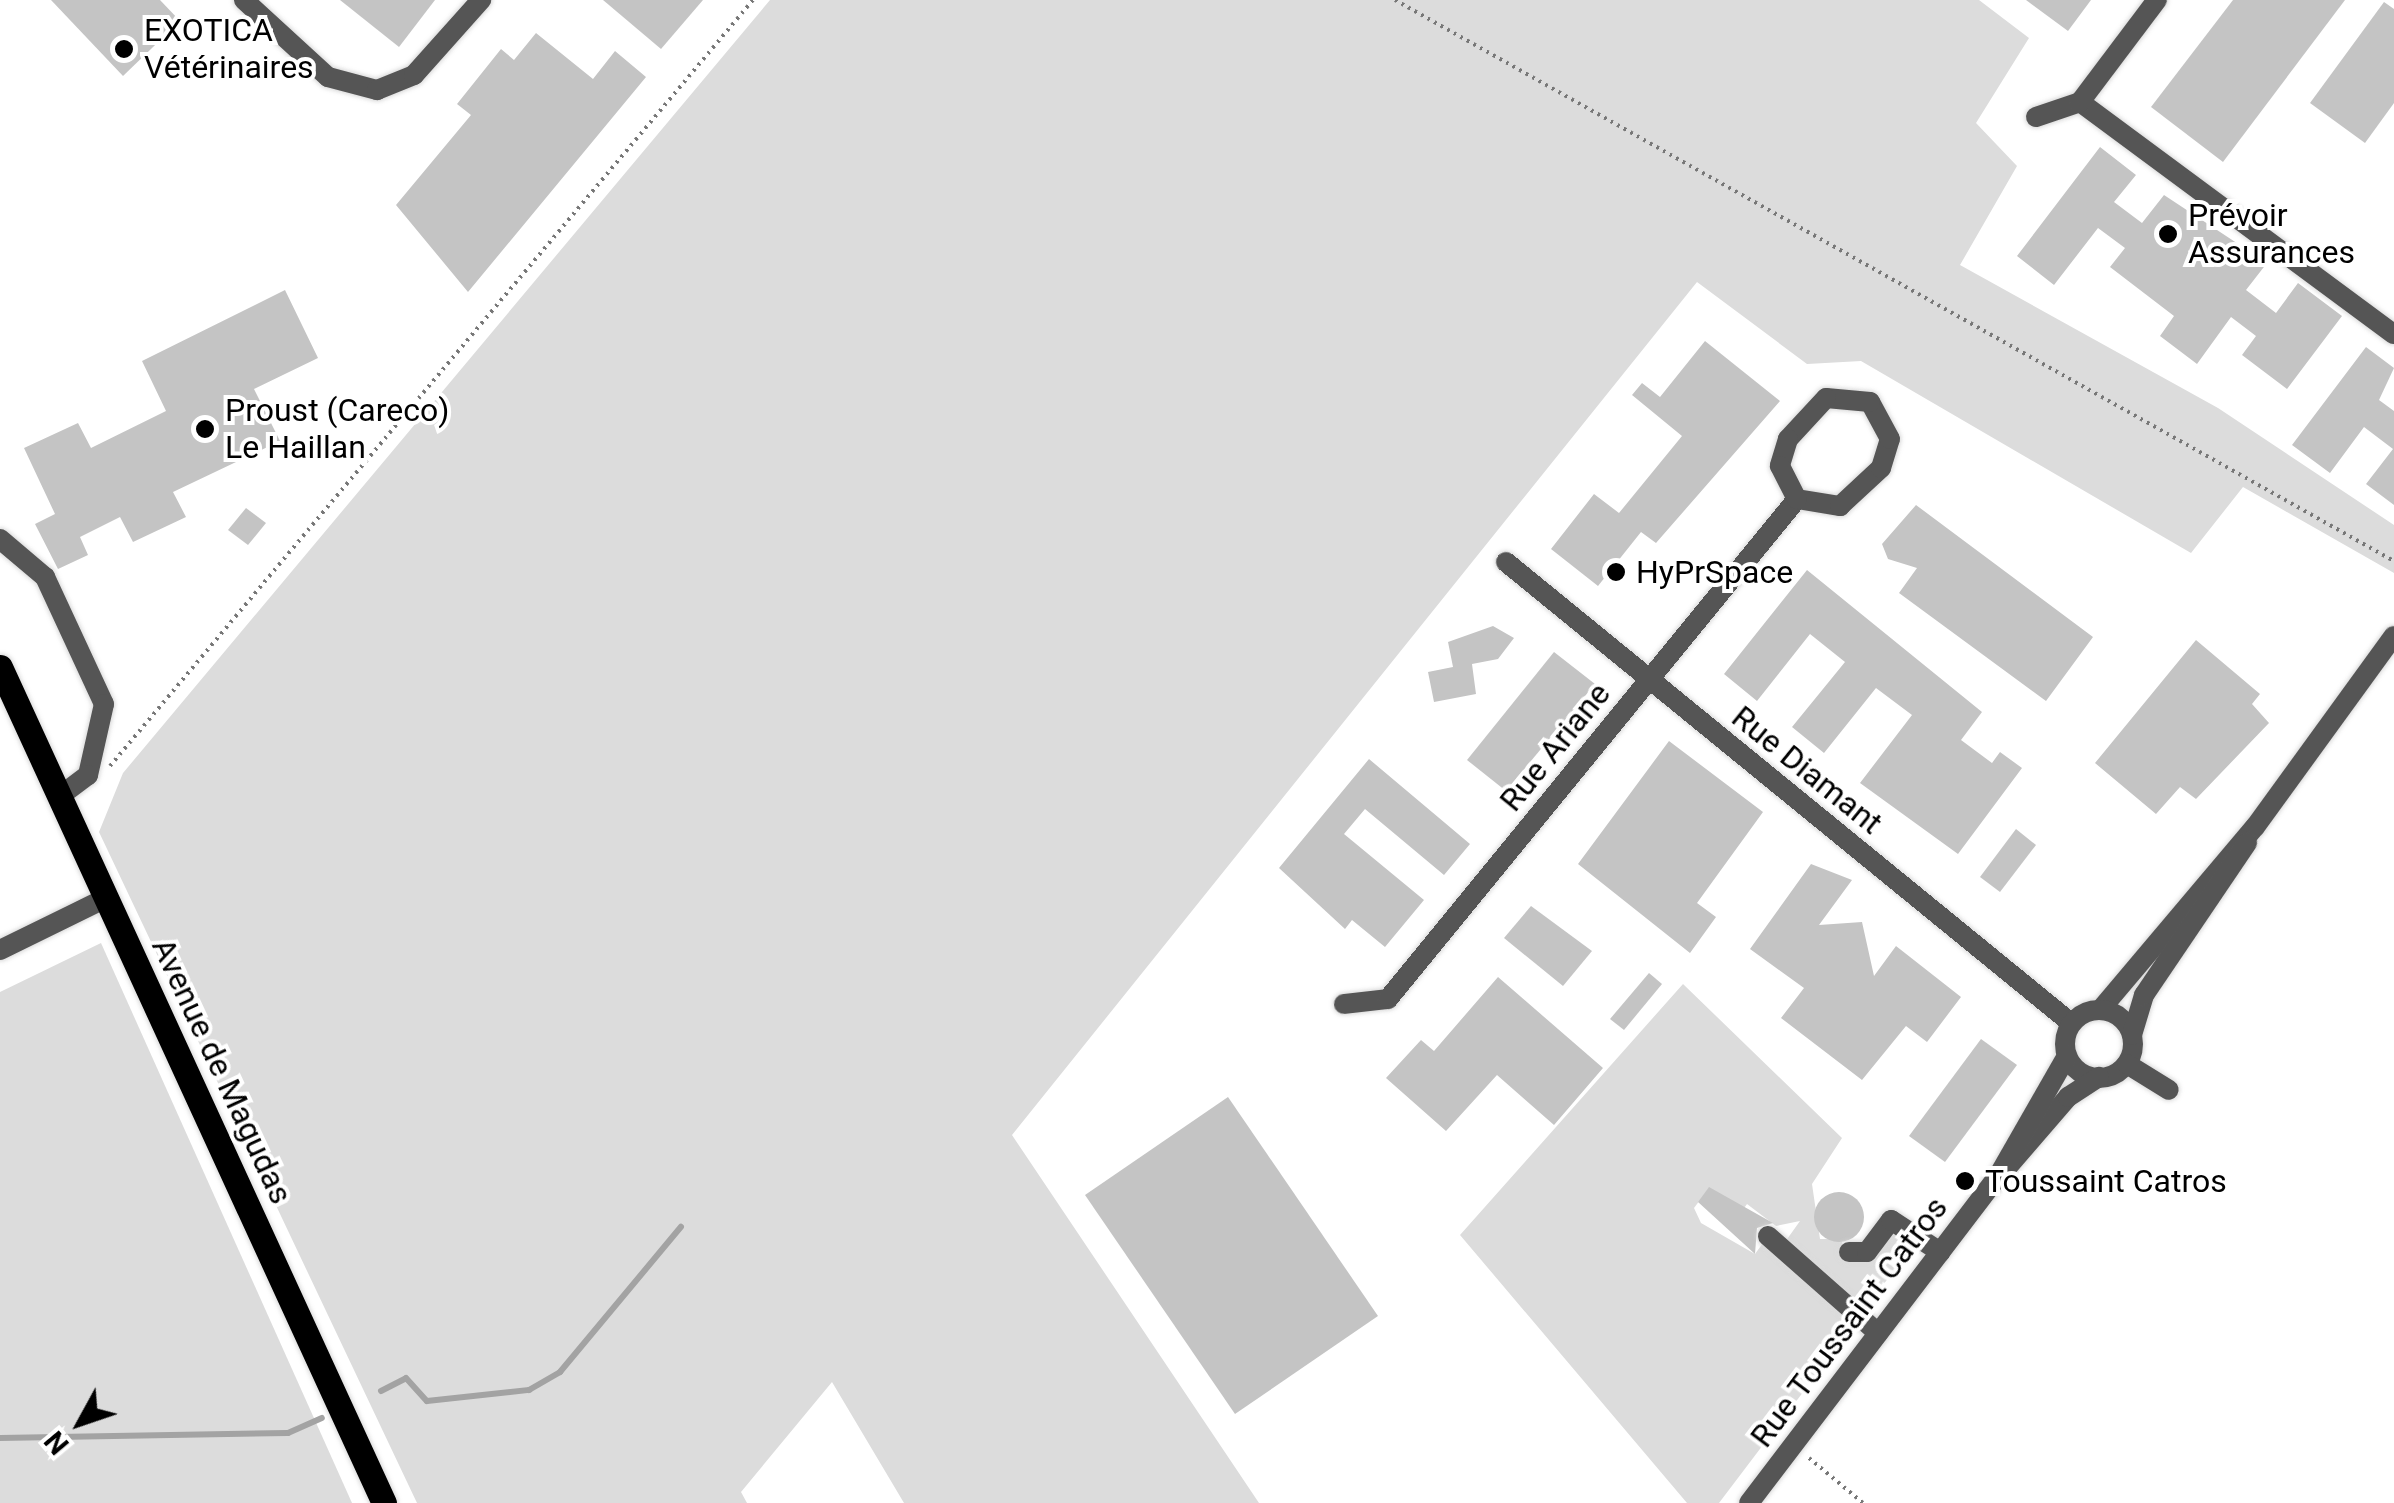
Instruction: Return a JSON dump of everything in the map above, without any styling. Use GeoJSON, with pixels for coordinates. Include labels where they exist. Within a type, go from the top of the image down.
{"type":"FeatureCollection","features":[{"type":"Feature","properties":{"kind":"main road","name":"Avenue de Magudas"},"geometry":{"type":"LineString","coordinates":[[0,667],[384,1503]]}},
{"type":"Feature","properties":{"kind":"street"},"geometry":{"type":"LineString","coordinates":[[244,0],[328,76],[377,90],[414,75],[480,0]]}},
{"type":"Feature","properties":{"kind":"street"},"geometry":{"type":"LineString","coordinates":[[2036,117],[2080,102],[2156,0]]}},
{"type":"Feature","properties":{"kind":"street"},"geometry":{"type":"LineString","coordinates":[[2080,102],[2394,334]]}},
{"type":"Feature","properties":{"kind":"street"},"geometry":{"type":"LineString","coordinates":[[1826,398],[1870,402],[1890,439],[1880,468],[1840,506],[1797,499],[1780,466],[1788,439],[1826,398]]}},
{"type":"Feature","properties":{"kind":"street","name":"Rue Ariane"},"geometry":{"type":"LineString","coordinates":[[1344,1004],[1388,999],[1797,499]]}},
{"type":"Feature","properties":{"kind":"street"},"geometry":{"type":"LineString","coordinates":[[0,539],[44,576],[104,704],[88,776],[60,796]]}},
{"type":"Feature","properties":{"kind":"street","name":"Rue Diamant"},"geometry":{"type":"LineString","coordinates":[[1506,562],[2072,1024]]}},
{"type":"Feature","properties":{"kind":"street"},"geometry":{"type":"LineString","coordinates":[[2126,1064],[2144,995],[2255,828],[2394,636]]}},
{"type":"Feature","properties":{"kind":"street"},"geometry":{"type":"LineString","coordinates":[[2126,1064],[2099,1078],[2067,1056],[2072,1024],[2101,1010],[2255,828]]}},
{"type":"Feature","properties":{"kind":"street"},"geometry":{"type":"LineString","coordinates":[[0,950],[106,898]]}},
{"type":"Feature","properties":{"kind":"street"},"geometry":{"type":"LineString","coordinates":[[2101,1010],[2132,1034]]}},
{"type":"Feature","properties":{"kind":"street","name":"Rue Toussaint Catros"},"geometry":{"type":"LineString","coordinates":[[1997,1178],[2067,1056]]}},
{"type":"Feature","properties":{"kind":"street"},"geometry":{"type":"LineString","coordinates":[[2126,1064],[2170,1090]]}},
{"type":"Feature","properties":{"kind":"street","name":"Rue Toussaint Catros"},"geometry":{"type":"LineString","coordinates":[[1749,1503],[1997,1178],[2068,1098],[2099,1078]]}},
{"type":"Feature","properties":{"kind":"street"},"geometry":{"type":"LineString","coordinates":[[1849,1252],[1867,1252],[1892,1220],[1940,1252]]}},
{"type":"Feature","properties":{"kind":"street"},"geometry":{"type":"LineString","coordinates":[[1768,1236],[1878,1333]]}},
{"type":"Feature","properties":{"kind":"path"},"geometry":{"type":"LineString","coordinates":[[105,772],[753,0]]}},
{"type":"Feature","properties":{"kind":"path"},"geometry":{"type":"LineString","coordinates":[[1395,0],[2394,561]]}},
{"type":"Feature","properties":{"kind":"path"},"geometry":{"type":"LineString","coordinates":[[1793,1444],[1863,1503]]}},
{"type":"Feature","properties":{"kind":"shaded area"},"geometry":{"type":"Polygon","coordinates":[[[770,0],[1979,0],[2029,38],[1976,123],[2017,166],[1960,265],[2218,408],[2394,525],[2394,573],[2243,487],[2191,553],[1861,361],[1807,364],[1697,282],[1012,1135],[1259,1503],[904,1503],[832,1382],[741,1492],[747,1503],[417,1503],[99,832],[123,773],[770,0]]]}},
{"type":"Feature","properties":{"kind":"shaded area"},"geometry":{"type":"Polygon","coordinates":[[[101,943],[352,1503],[0,1503],[0,992],[101,943]]]}},
{"type":"Feature","properties":{"kind":"shaded area"},"geometry":{"type":"Polygon","coordinates":[[[1683,984],[1842,1138],[1812,1184],[1820,1239],[1842,1239],[1843,1259],[1895,1227],[1915,1242],[1863,1312],[1785,1242],[1800,1221],[1776,1226],[1747,1204],[1737,1218],[1709,1188],[1694,1208],[1701,1223],[1755,1254],[1768,1236],[1860,1317],[1719,1503],[1687,1503],[1460,1235],[1683,984]]]}},
{"type":"Feature","properties":{"kind":"building","name":"EXOTICA Vétérinaires"},"geometry":{"type":"Polygon","coordinates":[[[51,0],[160,0],[180,21],[123,76],[51,0]]]}},
{"type":"Feature","properties":{"kind":"building"},"geometry":{"type":"Polygon","coordinates":[[[340,0],[435,0],[399,47],[340,0]]]}},
{"type":"Feature","properties":{"kind":"building"},"geometry":{"type":"Polygon","coordinates":[[[603,0],[703,0],[661,49],[603,0]]]}},
{"type":"Feature","properties":{"kind":"building"},"geometry":{"type":"Polygon","coordinates":[[[2026,0],[2091,0],[2068,31],[2026,0]]]}},
{"type":"Feature","properties":{"kind":"building"},"geometry":{"type":"Polygon","coordinates":[[[2233,0],[2345,0],[2223,162],[2151,107],[2233,0]]]}},
{"type":"Feature","properties":{"kind":"building"},"geometry":{"type":"Polygon","coordinates":[[[2384,2],[2394,9],[2394,103],[2365,143],[2310,103],[2384,2]]]}},
{"type":"Feature","properties":{"kind":"building"},"geometry":{"type":"Polygon","coordinates":[[[536,33],[593,79],[615,51],[646,77],[468,292],[396,205],[471,115],[457,104],[501,49],[514,60],[536,33]]]}},
{"type":"Feature","properties":{"kind":"building"},"geometry":{"type":"Polygon","coordinates":[[[2100,147],[2136,175],[2114,202],[2142,223],[2164,195],[2267,263],[2246,290],[2276,313],[2298,283],[2342,316],[2287,389],[2242,355],[2256,336],[2231,317],[2197,364],[2160,336],[2174,316],[2110,267],[2125,248],[2098,228],[2054,285],[2017,256],[2100,147]]]}},
{"type":"Feature","properties":{"kind":"building","name":"Proust (Careco) Le Haillan"},"geometry":{"type":"Polygon","coordinates":[[[285,290],[318,358],[254,389],[280,441],[173,492],[186,517],[133,542],[120,517],[80,537],[88,555],[58,569],[35,524],[55,514],[24,448],[78,423],[91,448],[166,411],[142,361],[285,290]]]}},
{"type":"Feature","properties":{"kind":"building"},"geometry":{"type":"Polygon","coordinates":[[[1705,341],[1780,401],[1656,543],[1641,532],[1598,586],[1551,549],[1594,494],[1619,513],[1682,436],[1632,395],[1642,383],[1660,397],[1705,341]]]}},
{"type":"Feature","properties":{"kind":"building"},"geometry":{"type":"Polygon","coordinates":[[[2366,347],[2394,368],[2379,400],[2394,411],[2394,505],[2366,484],[2393,449],[2364,427],[2330,473],[2292,445],[2366,347]]]}},
{"type":"Feature","properties":{"kind":"building"},"geometry":{"type":"Polygon","coordinates":[[[1916,505],[2093,637],[2046,701],[1899,593],[1917,568],[1888,559],[1882,544],[1916,505]]]}},
{"type":"Feature","properties":{"kind":"building"},"geometry":{"type":"Polygon","coordinates":[[[246,508],[266,523],[248,545],[228,530],[246,508]]]}},
{"type":"Feature","properties":{"kind":"building"},"geometry":{"type":"Polygon","coordinates":[[[1807,570],[1982,712],[1961,740],[1992,763],[2000,752],[2022,768],[1958,854],[1860,783],[1912,715],[1876,688],[1824,753],[1792,727],[1845,662],[1810,634],[1757,701],[1724,674],[1807,570]]]}},
{"type":"Feature","properties":{"kind":"building"},"geometry":{"type":"Polygon","coordinates":[[[1493,626],[1514,638],[1498,659],[1472,664],[1476,694],[1434,702],[1428,672],[1453,667],[1448,642],[1493,626]]]}},
{"type":"Feature","properties":{"kind":"building"},"geometry":{"type":"Polygon","coordinates":[[[2196,640],[2260,694],[2252,704],[2269,723],[2196,799],[2180,787],[2156,814],[2095,763],[2196,640]]]}},
{"type":"Feature","properties":{"kind":"building"},"geometry":{"type":"Polygon","coordinates":[[[1554,652],[1595,684],[1506,791],[1467,760],[1554,652]]]}},
{"type":"Feature","properties":{"kind":"building"},"geometry":{"type":"Polygon","coordinates":[[[1669,741],[1763,812],[1697,903],[1716,917],[1690,953],[1578,864],[1669,741]]]}},
{"type":"Feature","properties":{"kind":"building"},"geometry":{"type":"Polygon","coordinates":[[[1369,759],[1470,844],[1444,875],[1365,809],[1344,834],[1424,900],[1385,947],[1352,920],[1345,929],[1279,868],[1369,759]]]}},
{"type":"Feature","properties":{"kind":"building"},"geometry":{"type":"Polygon","coordinates":[[[2016,829],[2036,845],[2000,892],[1980,877],[2016,829]]]}},
{"type":"Feature","properties":{"kind":"building"},"geometry":{"type":"Polygon","coordinates":[[[1811,864],[1852,880],[1819,925],[1862,922],[1874,976],[1896,946],[1961,997],[1927,1042],[1906,1026],[1862,1080],[1781,1018],[1804,988],[1750,949],[1811,864]]]}},
{"type":"Feature","properties":{"kind":"building"},"geometry":{"type":"Polygon","coordinates":[[[1531,906],[1592,951],[1563,986],[1504,938],[1531,906]]]}},
{"type":"Feature","properties":{"kind":"building"},"geometry":{"type":"Polygon","coordinates":[[[1649,973],[1662,984],[1624,1030],[1610,1019],[1649,973]]]}},
{"type":"Feature","properties":{"kind":"building"},"geometry":{"type":"Polygon","coordinates":[[[1498,977],[1603,1068],[1554,1125],[1497,1075],[1446,1131],[1386,1078],[1421,1040],[1434,1051],[1498,977]]]}},
{"type":"Feature","properties":{"kind":"building"},"geometry":{"type":"Polygon","coordinates":[[[1981,1039],[2017,1065],[1945,1162],[1909,1136],[1981,1039]]]}},
{"type":"Feature","properties":{"kind":"building"},"geometry":{"type":"Polygon","coordinates":[[[1228,1097],[1378,1316],[1235,1414],[1085,1195],[1228,1097]]]}},
{"type":"Feature","properties":{"kind":"building"},"geometry":{"type":"Polygon","coordinates":[[[1709,1187],[1773,1223],[1757,1228],[1755,1254],[1698,1202],[1709,1187]]]}},
{"type":"Feature","properties":{"kind":"building"},"geometry":{"type":"Polygon","coordinates":[[[1839,1192],[1856,1200],[1864,1217],[1856,1234],[1839,1242],[1822,1234],[1814,1217],[1822,1200],[1839,1192]]]}},
{"type":"Feature","properties":{"kind":"waterway"},"geometry":{"type":"LineString","coordinates":[[381,1391],[406,1378],[427,1401],[529,1390],[560,1372],[681,1227]]}},
{"type":"Feature","properties":{"kind":"waterway"},"geometry":{"type":"LineString","coordinates":[[0,1438],[288,1433],[322,1418]]}},
{"type":"Feature","properties":{"kind":"place","name":"EXOTICA Vétérinaires"},"geometry":{"type":"Point","coordinates":[124,49]}},
{"type":"Feature","properties":{"kind":"place","name":"Prévoir Assurances"},"geometry":{"type":"Point","coordinates":[2168,234]}},
{"type":"Feature","properties":{"kind":"place","name":"Proust (Careco) Le Haillan"},"geometry":{"type":"Point","coordinates":[205,429]}},
{"type":"Feature","properties":{"kind":"place","name":"HyPrSpace"},"geometry":{"type":"Point","coordinates":[1616,572]}},
{"type":"Feature","properties":{"kind":"place","name":"Toussaint Catros"},"geometry":{"type":"Point","coordinates":[1965,1181]}}]}
